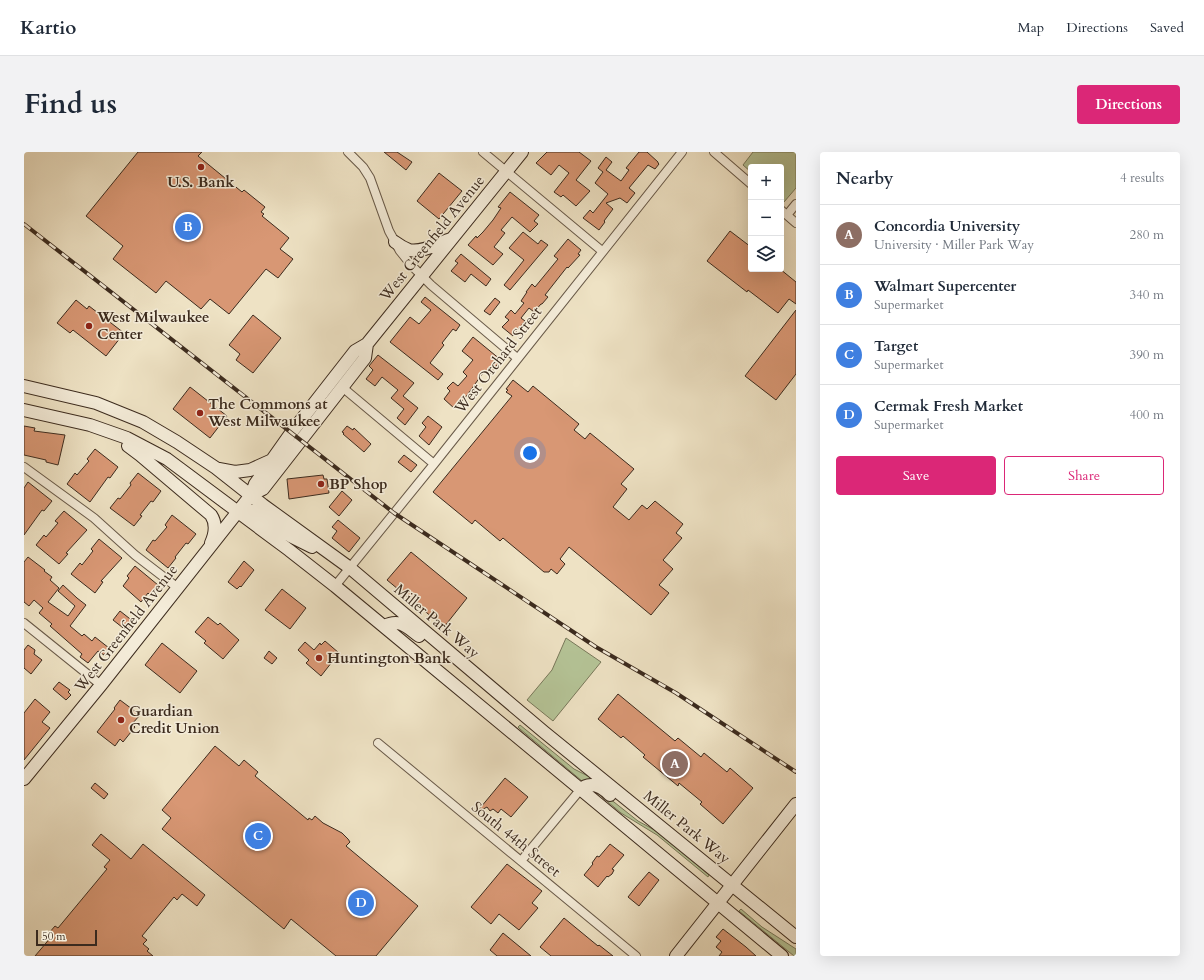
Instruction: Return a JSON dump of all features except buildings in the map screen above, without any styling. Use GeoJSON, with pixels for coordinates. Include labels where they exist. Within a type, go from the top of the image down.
{"type":"FeatureCollection","features":[{"type":"Feature","properties":{"kind":"main road","name":"West Greenfield Avenue"},"geometry":{"type":"LineString","coordinates":[[251,496],[255,484],[291,432],[355,351],[367,344],[522,152]]}},
{"type":"Feature","properties":{"kind":"main road"},"geometry":{"type":"LineString","coordinates":[[395,242],[407,249],[420,250],[452,238]]}},
{"type":"Feature","properties":{"kind":"main road","name":"West Greenfield Avenue"},"geometry":{"type":"LineString","coordinates":[[24,779],[101,686],[251,496],[263,489],[365,358],[367,344]]}},
{"type":"Feature","properties":{"kind":"main road","name":"Miller Park Way"},"geometry":{"type":"LineString","coordinates":[[24,386],[96,403],[143,422],[177,442],[216,468],[251,496],[350,568],[544,732],[796,937]]}},
{"type":"Feature","properties":{"kind":"main road"},"geometry":{"type":"LineString","coordinates":[[24,410],[106,430],[127,438],[167,459],[335,586],[782,956]]}},
{"type":"Feature","properties":{"kind":"main road"},"geometry":{"type":"LineString","coordinates":[[106,430],[113,410]]}},
{"type":"Feature","properties":{"kind":"main road"},"geometry":{"type":"LineString","coordinates":[[106,430],[140,455],[211,515],[215,523],[215,529],[209,549]]}},
{"type":"Feature","properties":{"kind":"main road"},"geometry":{"type":"LineString","coordinates":[[216,468],[235,472],[250,470],[273,460]]}},
{"type":"Feature","properties":{"kind":"main road"},"geometry":{"type":"LineString","coordinates":[[238,512],[245,509],[253,511],[301,542],[329,553]]}},
{"type":"Feature","properties":{"kind":"main road"},"geometry":{"type":"LineString","coordinates":[[384,626],[395,622],[400,623],[434,647],[461,662]]}},
{"type":"Feature","properties":{"kind":"main road"},"geometry":{"type":"LineString","coordinates":[[580,790],[586,786],[595,785],[601,787],[635,815],[670,834]]}},
{"type":"Feature","properties":{"kind":"main road"},"geometry":{"type":"LineString","coordinates":[[676,956],[796,804]]}},
{"type":"Feature","properties":{"kind":"street"},"geometry":{"type":"LineString","coordinates":[[348,152],[363,167],[370,178],[389,231],[405,258],[421,276],[517,358]]}},
{"type":"Feature","properties":{"kind":"street"},"geometry":{"type":"LineString","coordinates":[[483,152],[602,251]]}},
{"type":"Feature","properties":{"kind":"street","name":"West Orchard Street"},"geometry":{"type":"LineString","coordinates":[[335,586],[682,152]]}},
{"type":"Feature","properties":{"kind":"street"},"geometry":{"type":"LineString","coordinates":[[714,152],[748,181]]}},
{"type":"Feature","properties":{"kind":"street"},"geometry":{"type":"LineString","coordinates":[[796,204],[784,213],[796,224]]}},
{"type":"Feature","properties":{"kind":"street"},"geometry":{"type":"LineString","coordinates":[[342,387],[434,464]]}},
{"type":"Feature","properties":{"kind":"street"},"geometry":{"type":"LineString","coordinates":[[24,467],[94,518],[135,555],[178,588]]}},
{"type":"Feature","properties":{"kind":"street"},"geometry":{"type":"LineString","coordinates":[[24,623],[101,686]]}},
{"type":"Feature","properties":{"kind":"street","name":"South 44th Street"},"geometry":{"type":"LineString","coordinates":[[378,743],[636,956]]}},
{"type":"Feature","properties":{"kind":"street"},"geometry":{"type":"LineString","coordinates":[[521,861],[580,790]]}},
{"type":"Feature","properties":{"kind":"green space"},"geometry":{"type":"Polygon","coordinates":[[[753,152],[796,152],[796,188],[784,202],[784,164],[748,164],[748,169],[743,165],[753,152]]]}},
{"type":"Feature","properties":{"kind":"green space"},"geometry":{"type":"Polygon","coordinates":[[[566,638],[601,662],[553,721],[527,700],[552,670],[566,638]]]}},
{"type":"Feature","properties":{"kind":"green space"},"geometry":{"type":"Polygon","coordinates":[[[520,725],[574,769],[597,782],[582,781],[520,729],[518,727],[520,725]]]}},
{"type":"Feature","properties":{"kind":"green space"},"geometry":{"type":"Polygon","coordinates":[[[595,791],[600,791],[638,821],[660,833],[709,875],[708,877],[657,835],[621,813],[595,791]]]}},
{"type":"Feature","properties":{"kind":"green space"},"geometry":{"type":"Polygon","coordinates":[[[741,909],[762,927],[796,949],[796,956],[794,956],[739,911],[741,909]]]}},
{"type":"Feature","properties":{"kind":"railway"},"geometry":{"type":"LineString","coordinates":[[24,224],[394,513],[596,647],[676,693],[796,772]]}},
{"type":"Feature","properties":{"kind":"place","name":"U.S. Bank"},"geometry":{"type":"Point","coordinates":[201,167]}},
{"type":"Feature","properties":{"kind":"place","name":"Walmart Supercenter"},"geometry":{"type":"Point","coordinates":[188,227]}},
{"type":"Feature","properties":{"kind":"place","name":"West Milwaukee Center"},"geometry":{"type":"Point","coordinates":[89,326]}},
{"type":"Feature","properties":{"kind":"place","name":"The Commons at West Milwaukee"},"geometry":{"type":"Point","coordinates":[200,413]}},
{"type":"Feature","properties":{"kind":"place","name":"BP Shop"},"geometry":{"type":"Point","coordinates":[321,484]}},
{"type":"Feature","properties":{"kind":"place","name":"Huntington Bank"},"geometry":{"type":"Point","coordinates":[319,658]}},
{"type":"Feature","properties":{"kind":"place","name":"Guardian Credit Union"},"geometry":{"type":"Point","coordinates":[121,720]}},
{"type":"Feature","properties":{"kind":"place","name":"Concordia University"},"geometry":{"type":"Point","coordinates":[675,764]}},
{"type":"Feature","properties":{"kind":"place","name":"Target"},"geometry":{"type":"Point","coordinates":[258,836]}},
{"type":"Feature","properties":{"kind":"place","name":"Cermak Fresh Market"},"geometry":{"type":"Point","coordinates":[361,903]}}]}
